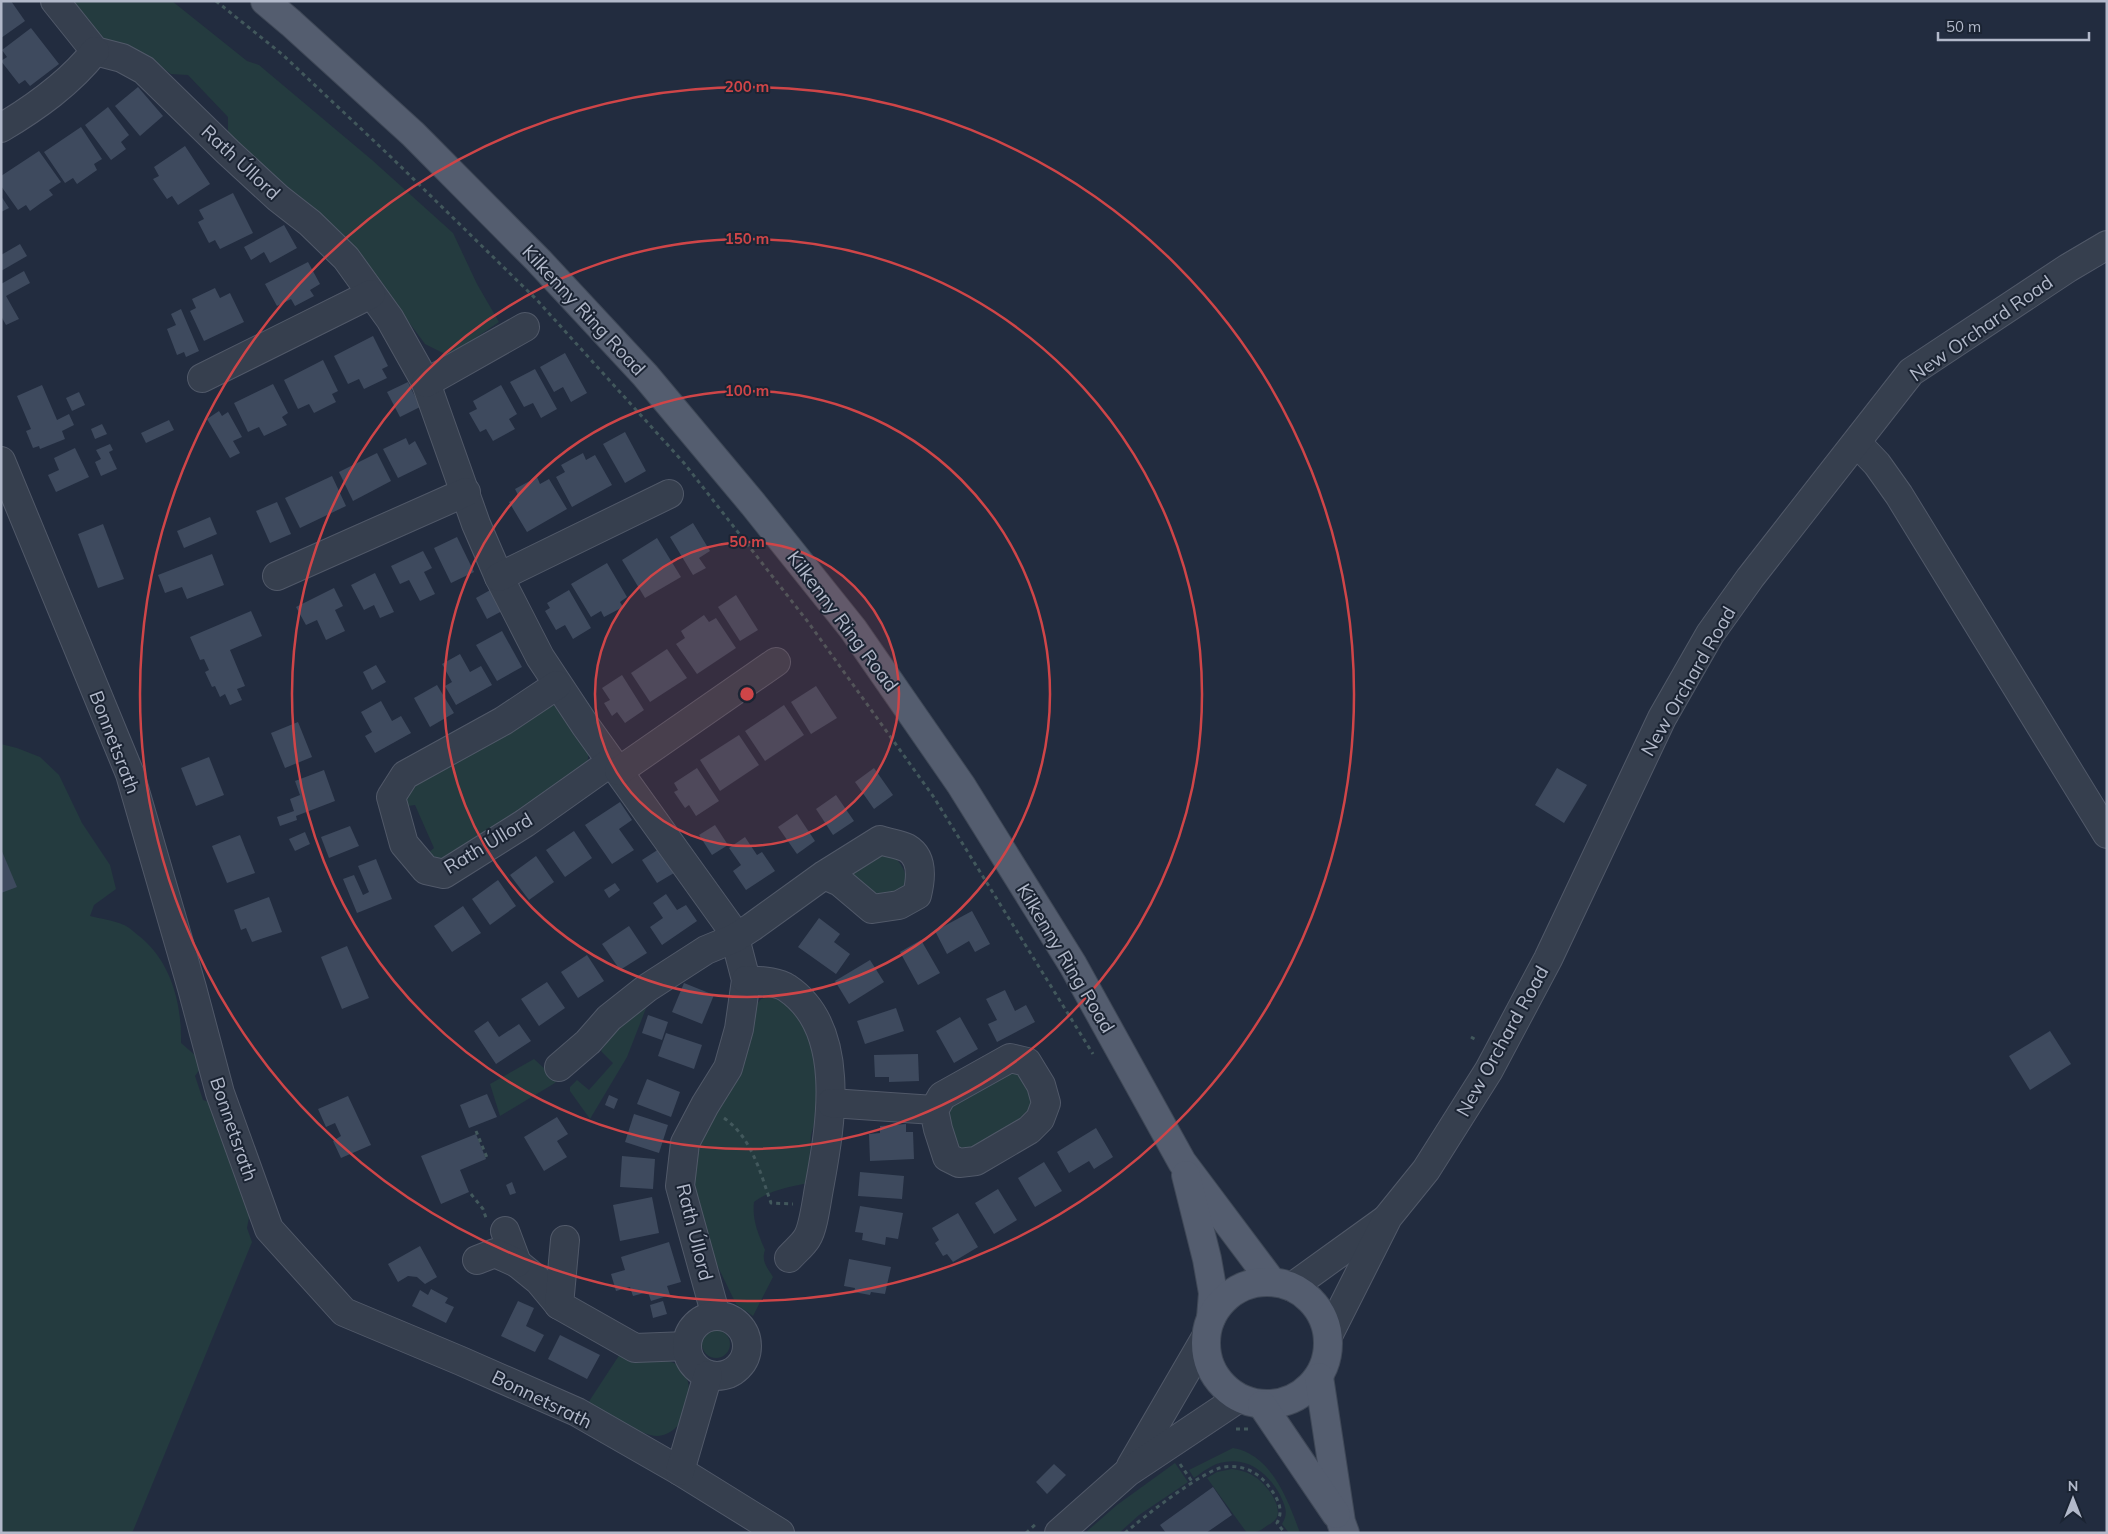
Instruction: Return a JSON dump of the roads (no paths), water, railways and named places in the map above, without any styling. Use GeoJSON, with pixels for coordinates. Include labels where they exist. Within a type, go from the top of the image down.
{"type":"FeatureCollection","features":[{"type":"Feature","properties":{"kind":"main road","name":"Kilkenny Ring Road"},"geometry":{"type":"LineString","coordinates":[[265,1],[413,134],[545,267],[646,375],[853,629],[961,786],[1073,965],[1182,1162],[1282,1284]]}},
{"type":"Feature","properties":{"kind":"main road","name":"Kilkenny Ring Road"},"geometry":{"type":"LineString","coordinates":[[1182,1162],[1207,1259],[1213,1293],[1208,1328]]}},
{"type":"Feature","properties":{"kind":"main road"},"geometry":{"type":"LineString","coordinates":[[1251,1401],[1287,1401],[1308,1389],[1318,1377],[1326,1359],[1328,1336],[1323,1317],[1312,1301],[1282,1284],[1245,1286],[1225,1298],[1208,1328],[1209,1364],[1221,1384],[1251,1401],[1343,1527]]}},
{"type":"Feature","properties":{"kind":"main road"},"geometry":{"type":"LineString","coordinates":[[1318,1377],[1343,1527]]}},
{"type":"Feature","properties":{"kind":"street"},"geometry":{"type":"LineString","coordinates":[[1,128],[58,89],[80,71],[95,51],[55,1]]}},
{"type":"Feature","properties":{"kind":"street","name":"Rath Úllord"},"geometry":{"type":"LineString","coordinates":[[95,51],[122,58],[144,70],[228,152],[278,198],[310,223],[346,258],[390,319],[426,383],[499,576],[540,657],[557,685],[725,920],[735,938],[746,980],[739,1030],[728,1068],[705,1105],[685,1143],[680,1186],[716,1316]]}},
{"type":"Feature","properties":{"kind":"street","name":"New Orchard Road"},"geometry":{"type":"LineString","coordinates":[[1328,1336],[1388,1217],[1426,1170],[1489,1070],[1548,959],[1662,718],[1710,634],[1750,578],[1911,372],[2068,268],[2107,245]]}},
{"type":"Feature","properties":{"kind":"street"},"geometry":{"type":"LineString","coordinates":[[202,378],[371,294]]}},
{"type":"Feature","properties":{"kind":"street"},"geometry":{"type":"LineString","coordinates":[[426,383],[525,327]]}},
{"type":"Feature","properties":{"kind":"street"},"geometry":{"type":"LineString","coordinates":[[1857,443],[1877,464],[1899,495],[2107,834]]}},
{"type":"Feature","properties":{"kind":"street","name":"Bonnetsrath"},"geometry":{"type":"LineString","coordinates":[[1,461],[130,774],[192,988],[220,1093],[269,1229],[344,1312],[462,1361],[577,1412],[680,1471],[780,1533]]}},
{"type":"Feature","properties":{"kind":"street"},"geometry":{"type":"LineString","coordinates":[[277,576],[466,492]]}},
{"type":"Feature","properties":{"kind":"street"},"geometry":{"type":"LineString","coordinates":[[499,576],[669,494]]}},
{"type":"Feature","properties":{"kind":"street","name":"Rath Úllord"},"geometry":{"type":"LineString","coordinates":[[557,685],[503,721],[405,775],[391,797],[404,844],[426,870],[444,874],[615,767],[776,662]]}},
{"type":"Feature","properties":{"kind":"street"},"geometry":{"type":"LineString","coordinates":[[559,1067],[588,1042],[609,1018],[647,988],[706,950],[735,938],[824,875]]}},
{"type":"Feature","properties":{"kind":"street"},"geometry":{"type":"LineString","coordinates":[[746,980],[764,981],[786,987],[807,1006],[825,1041],[830,1073],[831,1103],[816,1206],[807,1238],[789,1258]]}},
{"type":"Feature","properties":{"kind":"street"},"geometry":{"type":"LineString","coordinates":[[831,1103],[934,1110]]}},
{"type":"Feature","properties":{"kind":"street","name":"New Orchard Road"},"geometry":{"type":"LineString","coordinates":[[1282,1284],[1388,1217]]}},
{"type":"Feature","properties":{"kind":"street"},"geometry":{"type":"LineString","coordinates":[[504,1231],[518,1263]]}},
{"type":"Feature","properties":{"kind":"street"},"geometry":{"type":"LineString","coordinates":[[559,1305],[565,1240]]}},
{"type":"Feature","properties":{"kind":"street"},"geometry":{"type":"LineString","coordinates":[[477,1260],[495,1253],[518,1263],[539,1281],[559,1305],[635,1348],[687,1346]]}},
{"type":"Feature","properties":{"kind":"street"},"geometry":{"type":"LineString","coordinates":[[716,1316],[731,1320],[743,1331],[747,1341],[744,1361],[737,1369],[718,1377],[708,1376],[699,1371],[692,1364],[688,1356],[687,1346],[688,1337],[699,1322],[716,1316]]}},
{"type":"Feature","properties":{"kind":"street"},"geometry":{"type":"LineString","coordinates":[[1128,1472],[1208,1328]]}},
{"type":"Feature","properties":{"kind":"street"},"geometry":{"type":"LineString","coordinates":[[680,1471],[708,1376]]}},
{"type":"Feature","properties":{"kind":"street"},"geometry":{"type":"LineString","coordinates":[[1050,1526],[1128,1472],[1251,1401]]}}]}
